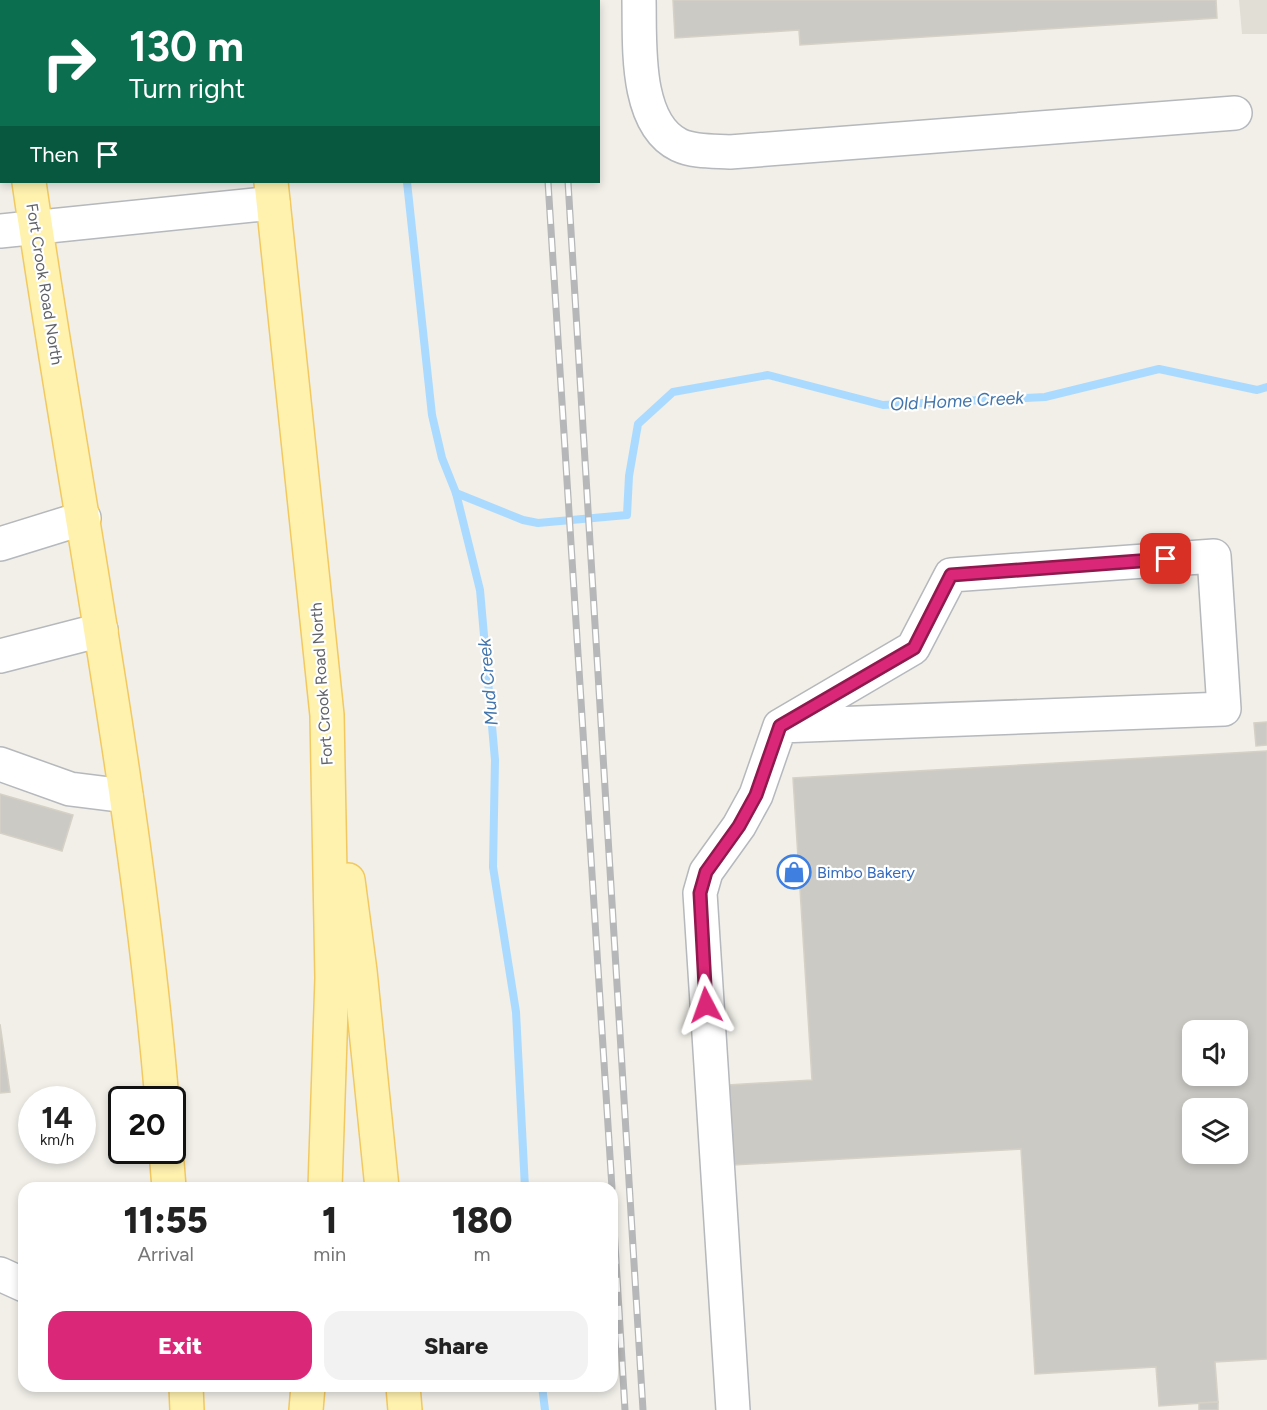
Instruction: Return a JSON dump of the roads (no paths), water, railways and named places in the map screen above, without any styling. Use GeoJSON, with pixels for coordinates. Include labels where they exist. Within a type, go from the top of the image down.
{"type":"FeatureCollection","features":[{"type":"Feature","properties":{"kind":"main road","name":"Fort Crook Road North"},"geometry":{"type":"LineString","coordinates":[[29,183],[84,518],[126,796],[152,980],[161,1086]]}},
{"type":"Feature","properties":{"kind":"main road","name":"Fort Crook Road North"},"geometry":{"type":"LineString","coordinates":[[272,192],[327,715],[332,978],[325,1182]]}},
{"type":"Feature","properties":{"kind":"main road"},"geometry":{"type":"LineString","coordinates":[[327,715],[360,970],[381,1182]]}},
{"type":"Feature","properties":{"kind":"main road"},"geometry":{"type":"LineString","coordinates":[[167,1164],[169,1182]]}},
{"type":"Feature","properties":{"kind":"main road"},"geometry":{"type":"LineString","coordinates":[[186,1392],[187,1410]]}},
{"type":"Feature","properties":{"kind":"main road"},"geometry":{"type":"LineString","coordinates":[[306,1410],[308,1392]]}},
{"type":"Feature","properties":{"kind":"main road"},"geometry":{"type":"LineString","coordinates":[[404,1392],[405,1410]]}},
{"type":"Feature","properties":{"kind":"street"},"geometry":{"type":"LineString","coordinates":[[639,0],[642,74],[645,94],[652,114],[663,132],[679,145],[701,151],[730,152],[1235,113]]}},
{"type":"Feature","properties":{"kind":"street"},"geometry":{"type":"LineString","coordinates":[[0,231],[36,228],[272,192]]}},
{"type":"Feature","properties":{"kind":"street"},"geometry":{"type":"LineString","coordinates":[[0,544],[84,518]]}},
{"type":"Feature","properties":{"kind":"street"},"geometry":{"type":"LineString","coordinates":[[733,1410],[700,893],[706,872],[739,826],[756,795],[780,726],[914,648],[951,575],[1214,556],[1224,709],[780,726]]}},
{"type":"Feature","properties":{"kind":"street"},"geometry":{"type":"LineString","coordinates":[[0,656],[101,630]]}},
{"type":"Feature","properties":{"kind":"street"},"geometry":{"type":"LineString","coordinates":[[0,764],[70,789],[126,796]]}},
{"type":"Feature","properties":{"kind":"street"},"geometry":{"type":"LineString","coordinates":[[0,1274],[18,1282]]}},
{"type":"Feature","properties":{"kind":"waterway","name":"Mud Creek"},"geometry":{"type":"LineString","coordinates":[[407,183],[432,415],[442,458],[456,493],[480,590],[495,760],[493,867],[516,1012],[525,1182]]}},
{"type":"Feature","properties":{"kind":"waterway","name":"Old Home Creek"},"geometry":{"type":"LineString","coordinates":[[456,493],[523,520],[538,523],[627,515],[629,476],[638,424],[673,392],[768,375],[883,405],[1045,397],[1159,369],[1257,390],[1267,387]]}},
{"type":"Feature","properties":{"kind":"waterway","name":"Mud Creek"},"geometry":{"type":"LineString","coordinates":[[543,1392],[545,1410]]}},
{"type":"Feature","properties":{"kind":"railway"},"geometry":{"type":"LineString","coordinates":[[548,183],[612,1182]]}},
{"type":"Feature","properties":{"kind":"railway"},"geometry":{"type":"LineString","coordinates":[[568,183],[643,1410]]}},
{"type":"Feature","properties":{"kind":"railway"},"geometry":{"type":"LineString","coordinates":[[618,1294],[625,1410]]}},
{"type":"Feature","properties":{"kind":"place","name":"Bimbo Bakery"},"geometry":{"type":"Point","coordinates":[794,872]}}]}
